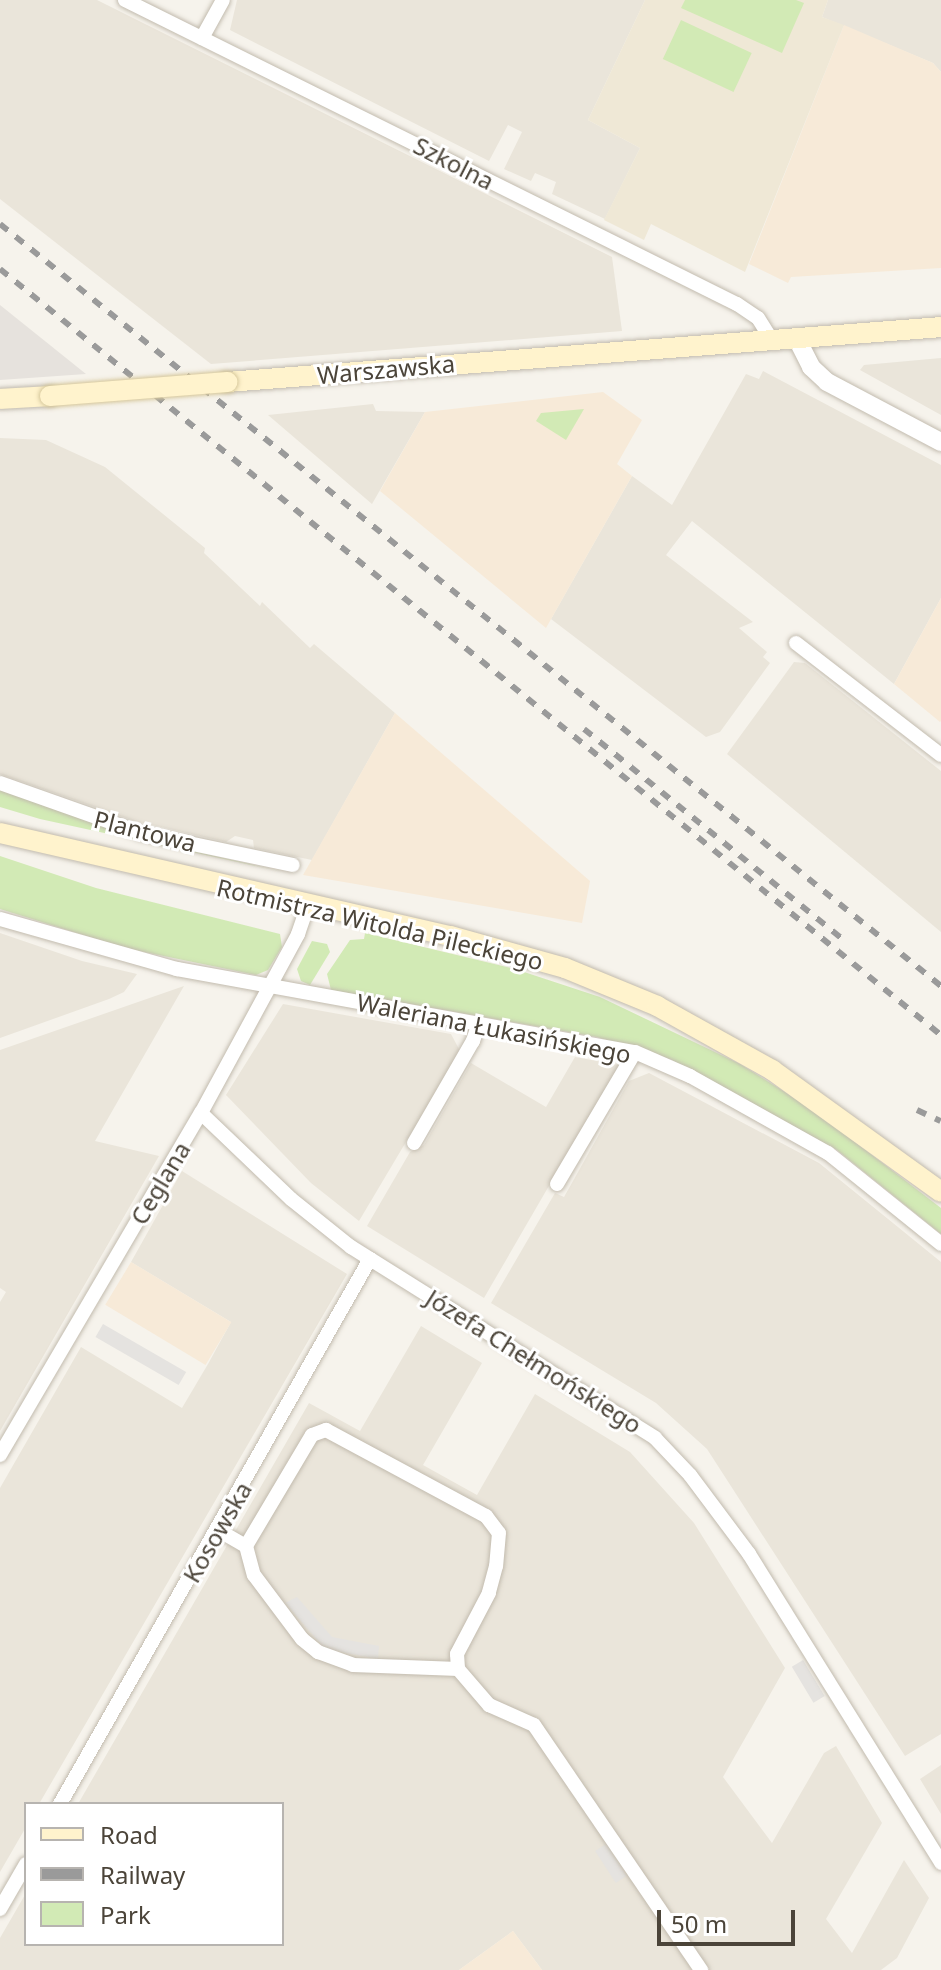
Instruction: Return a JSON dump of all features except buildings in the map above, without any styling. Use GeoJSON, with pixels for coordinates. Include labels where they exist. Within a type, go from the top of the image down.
{"type":"FeatureCollection","features":[{"type":"Feature","properties":{"kind":"main road","name":"Warszawska"},"geometry":{"type":"LineString","coordinates":[[0,399],[941,327]]}},
{"type":"Feature","properties":{"kind":"main road","name":"Rotmistrza Witolda Pileckiego"},"geometry":{"type":"LineString","coordinates":[[0,833],[512,952],[657,1006],[772,1070],[941,1192]]}},
{"type":"Feature","properties":{"kind":"street","name":"Szkolna"},"geometry":{"type":"LineString","coordinates":[[125,0],[737,304],[758,318],[771,339]]}},
{"type":"Feature","properties":{"kind":"street"},"geometry":{"type":"LineString","coordinates":[[202,38],[223,0]]}},
{"type":"Feature","properties":{"kind":"street"},"geometry":{"type":"LineString","coordinates":[[796,337],[811,367],[827,382],[941,442]]}},
{"type":"Feature","properties":{"kind":"street"},"geometry":{"type":"LineString","coordinates":[[796,643],[941,755]]}},
{"type":"Feature","properties":{"kind":"street","name":"Plantowa"},"geometry":{"type":"LineString","coordinates":[[0,783],[141,833],[293,865]]}},
{"type":"Feature","properties":{"kind":"street","name":"Ceglana"},"geometry":{"type":"LineString","coordinates":[[0,1455],[271,988],[308,905]]}},
{"type":"Feature","properties":{"kind":"street","name":"Waleriana Łukasińskiego"},"geometry":{"type":"LineString","coordinates":[[0,919],[80,945],[271,988],[635,1052],[690,1076],[828,1153],[941,1244]]}},
{"type":"Feature","properties":{"kind":"street"},"geometry":{"type":"LineString","coordinates":[[414,1143],[479,1023]]}},
{"type":"Feature","properties":{"kind":"street"},"geometry":{"type":"LineString","coordinates":[[557,1184],[635,1052]]}},
{"type":"Feature","properties":{"kind":"street","name":"Józefa Chełmońskiego"},"geometry":{"type":"LineString","coordinates":[[201,1113],[291,1199],[370,1259],[629,1418],[690,1475],[749,1554],[941,1863]]}},
{"type":"Feature","properties":{"kind":"street","name":"Kosowska"},"geometry":{"type":"LineString","coordinates":[[61,1802],[370,1259]]}},
{"type":"Feature","properties":{"kind":"street"},"geometry":{"type":"LineString","coordinates":[[246,1546],[312,1435],[326,1430],[486,1516],[499,1533],[496,1566],[489,1593],[457,1654],[458,1669],[489,1705],[534,1725],[701,1970]]}},
{"type":"Feature","properties":{"kind":"street"},"geometry":{"type":"LineString","coordinates":[[218,1530],[246,1546],[254,1575],[302,1639],[318,1652],[353,1665],[458,1669]]}},
{"type":"Feature","properties":{"kind":"street"},"geometry":{"type":"LineString","coordinates":[[0,1909],[24,1867]]}},
{"type":"Feature","properties":{"kind":"shaded area"},"geometry":{"type":"Polygon","coordinates":[[[0,0],[97,0],[612,257],[622,331],[211,364],[0,199],[0,0]]]}},
{"type":"Feature","properties":{"kind":"shaded area"},"geometry":{"type":"Polygon","coordinates":[[[237,0],[645,0],[588,120],[640,148],[605,219],[552,194],[556,182],[535,173],[531,181],[504,169],[522,132],[508,125],[489,161],[230,30],[237,0]]]}},
{"type":"Feature","properties":{"kind":"shaded area"},"geometry":{"type":"Polygon","coordinates":[[[645,0],[828,0],[822,17],[844,25],[745,272],[651,224],[644,240],[604,220],[640,148],[588,120],[645,0]]]}},
{"type":"Feature","properties":{"kind":"shaded area"},"geometry":{"type":"Polygon","coordinates":[[[828,0],[941,0],[941,72],[933,63],[822,17],[828,0]]]}},
{"type":"Feature","properties":{"kind":"shaded area"},"geometry":{"type":"Polygon","coordinates":[[[844,25],[933,63],[941,72],[941,268],[791,277],[788,283],[749,264],[844,25]]]}},
{"type":"Feature","properties":{"kind":"shaded area"},"geometry":{"type":"Polygon","coordinates":[[[0,305],[86,374],[0,380],[0,305]]]}},
{"type":"Feature","properties":{"kind":"shaded area"},"geometry":{"type":"Polygon","coordinates":[[[941,358],[941,415],[860,370],[864,365],[941,358]]]}},
{"type":"Feature","properties":{"kind":"shaded area"},"geometry":{"type":"Polygon","coordinates":[[[763,371],[941,465],[941,598],[894,684],[692,521],[666,555],[753,622],[739,628],[767,652],[763,657],[770,663],[720,732],[706,737],[551,619],[632,476],[672,505],[746,374],[759,379],[763,371]]]}},
{"type":"Feature","properties":{"kind":"shaded area"},"geometry":{"type":"Polygon","coordinates":[[[603,392],[642,420],[617,464],[632,476],[546,628],[380,491],[425,412],[603,392]]]}},
{"type":"Feature","properties":{"kind":"shaded area"},"geometry":{"type":"Polygon","coordinates":[[[373,404],[376,411],[425,412],[372,504],[268,415],[373,404]]]}},
{"type":"Feature","properties":{"kind":"shaded area"},"geometry":{"type":"Polygon","coordinates":[[[0,438],[46,440],[105,467],[205,548],[204,553],[260,606],[262,602],[310,648],[314,644],[395,713],[312,860],[254,848],[253,840],[235,836],[226,842],[135,821],[0,774],[0,438]]]}},
{"type":"Feature","properties":{"kind":"shaded area"},"geometry":{"type":"Polygon","coordinates":[[[941,598],[941,721],[940,722],[894,684],[941,598]]]}},
{"type":"Feature","properties":{"kind":"shaded area"},"geometry":{"type":"Polygon","coordinates":[[[794,662],[805,663],[941,771],[941,932],[727,754],[794,662]]]}},
{"type":"Feature","properties":{"kind":"shaded area"},"geometry":{"type":"Polygon","coordinates":[[[395,713],[590,881],[582,923],[303,875],[395,713]]]}},
{"type":"Feature","properties":{"kind":"shaded area"},"geometry":{"type":"Polygon","coordinates":[[[0,933],[82,961],[137,974],[124,992],[0,1038],[0,933]]]}},
{"type":"Feature","properties":{"kind":"shaded area"},"geometry":{"type":"Polygon","coordinates":[[[184,986],[95,1141],[159,1156],[0,1431],[0,1302],[6,1292],[0,1288],[0,1050],[184,986]]]}},
{"type":"Feature","properties":{"kind":"shaded area"},"geometry":{"type":"Polygon","coordinates":[[[283,1004],[451,1034],[460,1051],[359,1221],[311,1183],[226,1095],[283,1004]]]}},
{"type":"Feature","properties":{"kind":"shaded area"},"geometry":{"type":"Polygon","coordinates":[[[575,1057],[619,1065],[484,1298],[367,1226],[410,1152],[424,1145],[471,1063],[546,1107],[575,1057]]]}},
{"type":"Feature","properties":{"kind":"shaded area"},"geometry":{"type":"Polygon","coordinates":[[[649,1073],[819,1163],[941,1262],[941,1734],[905,1756],[707,1449],[656,1403],[491,1303],[555,1193],[564,1197],[629,1081],[649,1073]]]}},
{"type":"Feature","properties":{"kind":"shaded area"},"geometry":{"type":"Polygon","coordinates":[[[182,1171],[347,1274],[40,1802],[24,1802],[24,1830],[0,1872],[0,1488],[81,1347],[182,1408],[231,1322],[131,1262],[182,1171]]]}},
{"type":"Feature","properties":{"kind":"shaded area"},"geometry":{"type":"Polygon","coordinates":[[[131,1262],[231,1322],[206,1365],[105,1305],[131,1262]]]}},
{"type":"Feature","properties":{"kind":"shaded area"},"geometry":{"type":"Polygon","coordinates":[[[103,1324],[186,1372],[179,1385],[96,1337],[103,1324]]]}},
{"type":"Feature","properties":{"kind":"shaded area"},"geometry":{"type":"Polygon","coordinates":[[[421,1326],[482,1363],[423,1465],[477,1495],[535,1394],[630,1452],[694,1523],[785,1668],[723,1777],[772,1843],[824,1753],[836,1746],[882,1823],[826,1919],[852,1953],[904,1860],[929,1898],[897,1958],[881,1970],[542,1970],[513,1931],[459,1970],[0,1970],[0,1938],[24,1896],[24,1946],[284,1946],[284,1802],[79,1802],[309,1403],[360,1431],[421,1326]]]}},
{"type":"Feature","properties":{"kind":"shaded area"},"geometry":{"type":"Polygon","coordinates":[[[297,1597],[332,1637],[379,1646],[378,1659],[325,1649],[285,1603],[297,1597]]]}},
{"type":"Feature","properties":{"kind":"shaded area"},"geometry":{"type":"Polygon","coordinates":[[[803,1660],[825,1696],[813,1703],[792,1667],[803,1660]]]}},
{"type":"Feature","properties":{"kind":"shaded area"},"geometry":{"type":"Polygon","coordinates":[[[941,1765],[941,1814],[920,1779],[941,1765]]]}},
{"type":"Feature","properties":{"kind":"shaded area"},"geometry":{"type":"Polygon","coordinates":[[[606,1844],[627,1876],[616,1883],[595,1851],[606,1844]]]}},
{"type":"Feature","properties":{"kind":"shaded area"},"geometry":{"type":"Polygon","coordinates":[[[513,1931],[542,1970],[459,1970],[513,1931]]]}},
{"type":"Feature","properties":{"kind":"green space"},"geometry":{"type":"Polygon","coordinates":[[[685,0],[796,0],[804,3],[782,53],[681,8],[685,0]]]}},
{"type":"Feature","properties":{"kind":"green space"},"geometry":{"type":"Polygon","coordinates":[[[681,20],[752,53],[734,92],[663,59],[681,20]]]}},
{"type":"Feature","properties":{"kind":"green space"},"geometry":{"type":"Polygon","coordinates":[[[584,409],[566,440],[536,421],[541,413],[584,409]]]}},
{"type":"Feature","properties":{"kind":"green space"},"geometry":{"type":"Polygon","coordinates":[[[0,790],[153,842],[284,872],[40,819],[0,807],[0,790]]]}},
{"type":"Feature","properties":{"kind":"green space"},"geometry":{"type":"Polygon","coordinates":[[[0,856],[96,888],[280,934],[282,947],[268,970],[256,975],[125,948],[0,909],[0,856]]]}},
{"type":"Feature","properties":{"kind":"green space"},"geometry":{"type":"Polygon","coordinates":[[[365,933],[515,969],[600,997],[740,1064],[812,1109],[941,1208],[941,1234],[837,1150],[672,1060],[597,1037],[331,990],[327,974],[350,940],[364,939],[365,933]]]}},
{"type":"Feature","properties":{"kind":"green space"},"geometry":{"type":"Polygon","coordinates":[[[312,941],[327,944],[330,952],[310,985],[301,981],[297,969],[312,941]]]}},
{"type":"Feature","properties":{"kind":"railway"},"geometry":{"type":"LineString","coordinates":[[0,224],[941,986]]}},
{"type":"Feature","properties":{"kind":"railway"},"geometry":{"type":"LineString","coordinates":[[0,269],[941,1035]]}},
{"type":"Feature","properties":{"kind":"railway"},"geometry":{"type":"LineString","coordinates":[[584,729],[841,938]]}},
{"type":"Feature","properties":{"kind":"railway"},"geometry":{"type":"LineString","coordinates":[[917,1110],[941,1121]]}}]}
